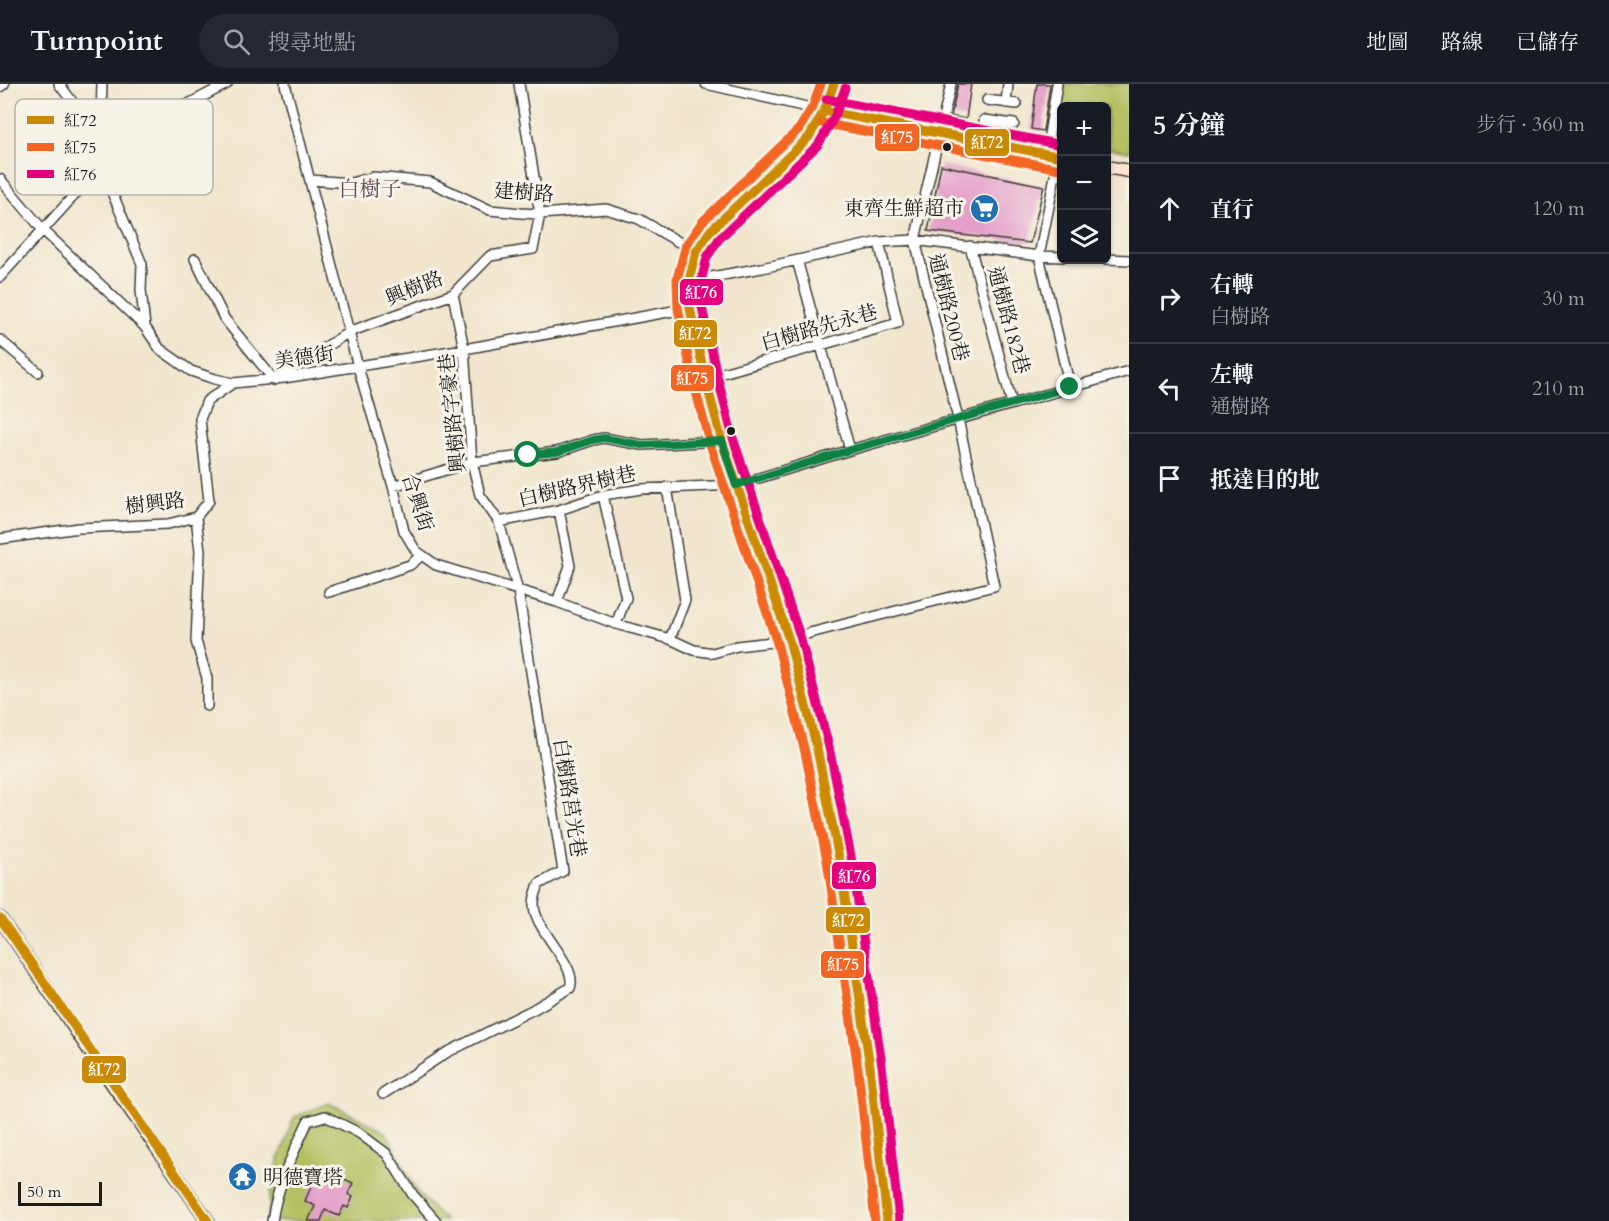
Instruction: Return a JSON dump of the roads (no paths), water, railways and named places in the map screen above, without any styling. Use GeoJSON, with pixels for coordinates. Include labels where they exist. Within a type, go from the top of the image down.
{"type":"FeatureCollection","features":[{"type":"Feature","properties":{"kind":"street"},"geometry":{"type":"LineString","coordinates":[[0,87],[4,84]]}},
{"type":"Feature","properties":{"kind":"street"},"geometry":{"type":"LineString","coordinates":[[58,84],[70,99]]}},
{"type":"Feature","properties":{"kind":"street"},"geometry":{"type":"LineString","coordinates":[[198,99],[228,84]]}},
{"type":"Feature","properties":{"kind":"street","name":"合興街"},"geometry":{"type":"LineString","coordinates":[[285,84],[358,367],[404,531],[416,551],[436,565],[557,602],[616,624],[669,639],[694,650],[713,653],[737,646],[789,640]]}},
{"type":"Feature","properties":{"kind":"street"},"geometry":{"type":"LineString","coordinates":[[519,84],[540,214]]}},
{"type":"Feature","properties":{"kind":"street"},"geometry":{"type":"LineString","coordinates":[[706,84],[824,111],[1056,156]]}},
{"type":"Feature","properties":{"kind":"street"},"geometry":{"type":"LineString","coordinates":[[834,84],[824,111],[808,138],[710,231],[696,252],[689,280],[690,308],[722,441],[789,640],[817,749],[839,858],[870,1066],[887,1221]]}},
{"type":"Feature","properties":{"kind":"street","name":"通樹路200巷"},"geometry":{"type":"LineString","coordinates":[[789,640],[994,586],[958,419],[915,240],[951,84]]}},
{"type":"Feature","properties":{"kind":"street"},"geometry":{"type":"LineString","coordinates":[[1006,103],[1008,84]]}},
{"type":"Feature","properties":{"kind":"street"},"geometry":{"type":"LineString","coordinates":[[1057,84],[1056,156],[1039,256],[1070,387]]}},
{"type":"Feature","properties":{"kind":"street"},"geometry":{"type":"LineString","coordinates":[[987,100],[1017,104]]}},
{"type":"Feature","properties":{"kind":"street"},"geometry":{"type":"LineString","coordinates":[[984,120],[1014,124]]}},
{"type":"Feature","properties":{"kind":"street"},"geometry":{"type":"LineString","coordinates":[[1111,168],[1129,171]]}},
{"type":"Feature","properties":{"kind":"street","name":"建樹路"},"geometry":{"type":"LineString","coordinates":[[310,180],[351,183],[374,177],[430,182],[490,210],[540,214],[606,209],[639,219],[696,252]]}},
{"type":"Feature","properties":{"kind":"street","name":"美德街"},"geometry":{"type":"LineString","coordinates":[[0,179],[43,230],[145,327],[160,349],[190,371],[233,382],[274,380],[358,367],[690,308]]}},
{"type":"Feature","properties":{"kind":"street"},"geometry":{"type":"LineString","coordinates":[[0,277],[75,195]]}},
{"type":"Feature","properties":{"kind":"street"},"geometry":{"type":"LineString","coordinates":[[113,195],[142,264],[141,290],[145,327]]}},
{"type":"Feature","properties":{"kind":"street","name":"興樹路"},"geometry":{"type":"LineString","coordinates":[[274,380],[349,332],[453,294],[490,256],[533,249],[540,214]]}},
{"type":"Feature","properties":{"kind":"street"},"geometry":{"type":"LineString","coordinates":[[689,280],[879,242],[915,240],[1057,257]]}},
{"type":"Feature","properties":{"kind":"street","name":"白樹路先永巷"},"geometry":{"type":"LineString","coordinates":[[705,378],[898,322],[879,242]]}},
{"type":"Feature","properties":{"kind":"street","name":"通樹路182巷"},"geometry":{"type":"LineString","coordinates":[[970,246],[1012,404]]}},
{"type":"Feature","properties":{"kind":"street"},"geometry":{"type":"LineString","coordinates":[[195,259],[225,318],[274,380]]}},
{"type":"Feature","properties":{"kind":"street"},"geometry":{"type":"LineString","coordinates":[[1111,259],[1129,260]]}},
{"type":"Feature","properties":{"kind":"street"},"geometry":{"type":"LineString","coordinates":[[797,260],[850,450]]}},
{"type":"Feature","properties":{"kind":"street","name":"興樹路字豪巷"},"geometry":{"type":"LineString","coordinates":[[453,294],[464,349],[472,462],[480,495],[499,522],[518,591]]}},
{"type":"Feature","properties":{"kind":"street"},"geometry":{"type":"LineString","coordinates":[[0,340],[38,372]]}},
{"type":"Feature","properties":{"kind":"street","name":"白樹路界樹巷"},"geometry":{"type":"LineString","coordinates":[[499,522],[559,510],[603,495],[641,489],[736,485],[1129,370]]}},
{"type":"Feature","properties":{"kind":"street","name":"樹興路"},"geometry":{"type":"LineString","coordinates":[[0,539],[79,528],[168,524],[196,517],[209,501],[200,418],[207,401],[233,382]]}},
{"type":"Feature","properties":{"kind":"street"},"geometry":{"type":"LineString","coordinates":[[393,486],[472,462],[557,452],[604,438],[642,445],[722,441]]}},
{"type":"Feature","properties":{"kind":"street"},"geometry":{"type":"LineString","coordinates":[[667,487],[685,600],[669,639]]}},
{"type":"Feature","properties":{"kind":"street"},"geometry":{"type":"LineString","coordinates":[[603,495],[626,598],[616,624]]}},
{"type":"Feature","properties":{"kind":"street"},"geometry":{"type":"LineString","coordinates":[[557,602],[570,566],[559,510]]}},
{"type":"Feature","properties":{"kind":"street"},"geometry":{"type":"LineString","coordinates":[[196,517],[200,551],[196,641],[207,678],[207,706]]}},
{"type":"Feature","properties":{"kind":"street"},"geometry":{"type":"LineString","coordinates":[[329,592],[410,566],[422,555]]}},
{"type":"Feature","properties":{"kind":"street","name":"白樹路莒光巷"},"geometry":{"type":"LineString","coordinates":[[383,1094],[447,1053],[570,988],[572,983],[569,972],[541,925],[533,904],[539,884],[563,871],[518,591]]}},
{"type":"Feature","properties":{"kind":"street"},"geometry":{"type":"LineString","coordinates":[[0,918],[208,1221]]}},
{"type":"Feature","properties":{"kind":"street"},"geometry":{"type":"LineString","coordinates":[[272,1221],[284,1174],[308,1121],[326,1116],[359,1133],[387,1154],[413,1195],[436,1221]]}},
{"type":"Feature","properties":{"kind":"place","name":"東齊生鮮超市"},"geometry":{"type":"Point","coordinates":[985,208]}},
{"type":"Feature","properties":{"kind":"place","name":"明德寶塔"},"geometry":{"type":"Point","coordinates":[242,1177]}},
{"type":"Feature","properties":{"kind":"district","name":"白樹子"},"geometry":{"type":"Point","coordinates":[370,189]}}]}
